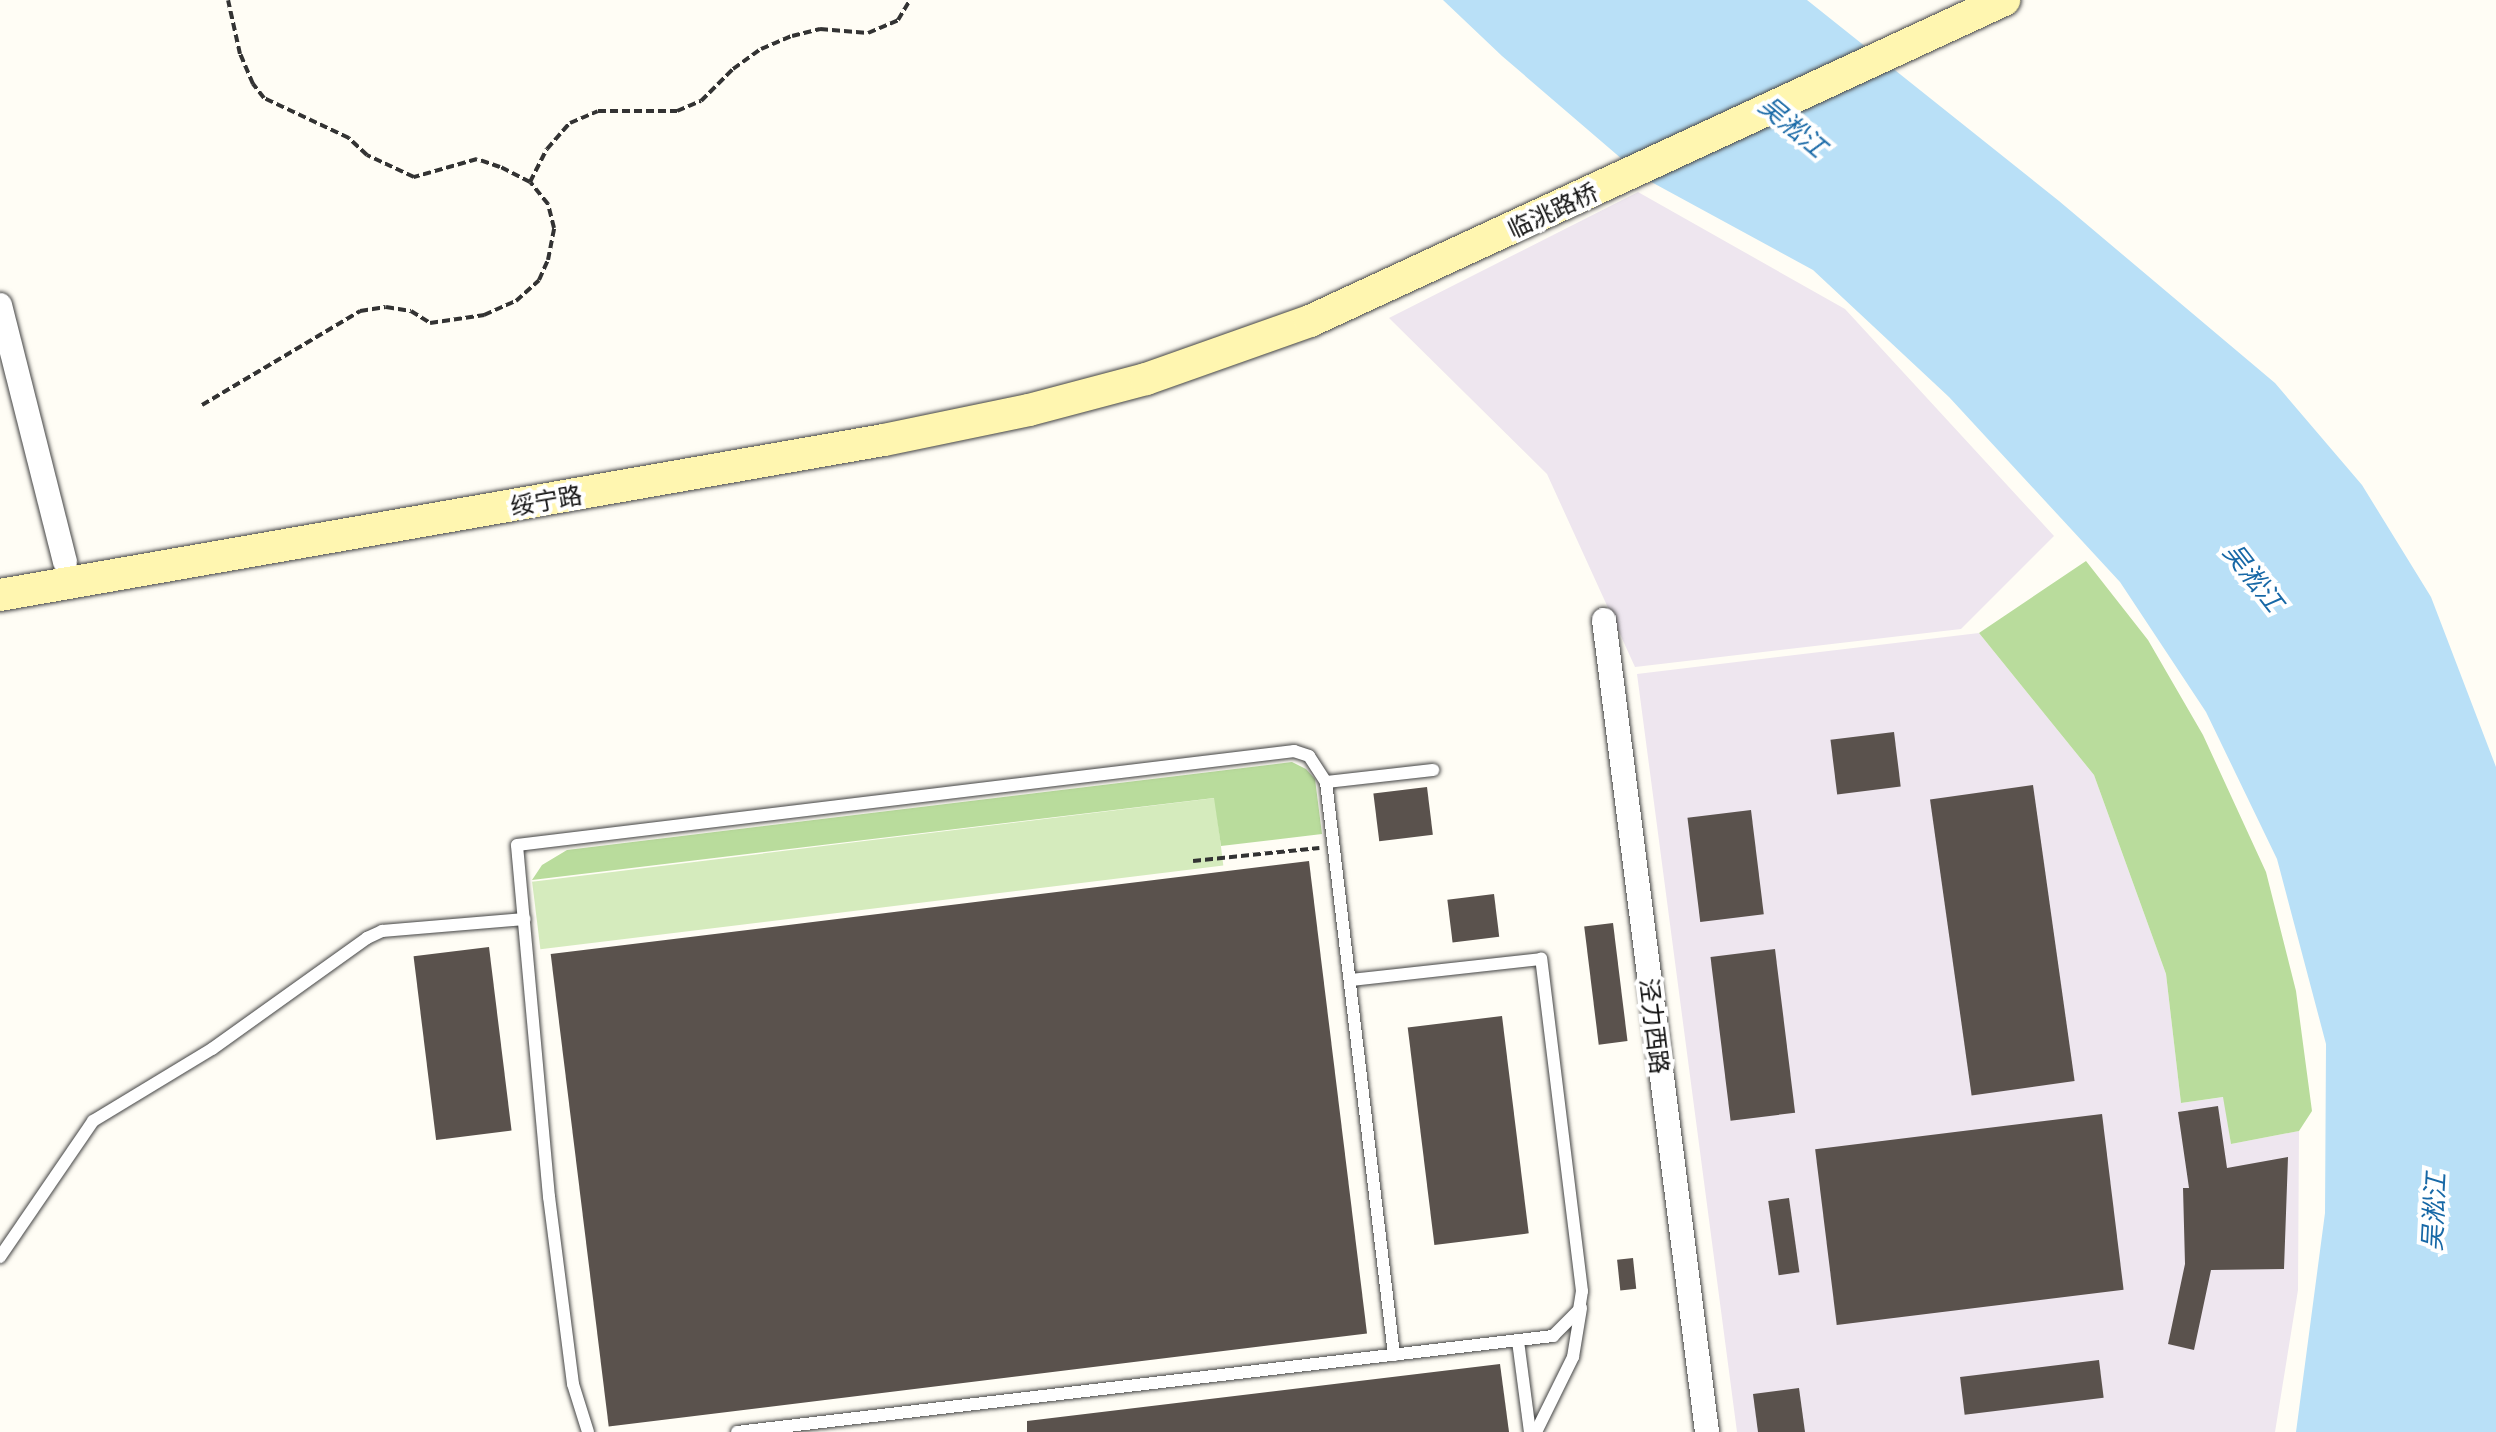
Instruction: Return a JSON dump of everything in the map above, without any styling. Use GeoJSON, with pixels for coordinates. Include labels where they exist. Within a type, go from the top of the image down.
{"type":"FeatureCollection","features":[{"type":"Feature","properties":{"kind":"main road","name":"临洮路桥"},"geometry":{"type":"LineString","coordinates":[[1088,385],[1301,301],[1954,0]]}},
{"type":"Feature","properties":{"kind":"main road","name":"临洮路桥"},"geometry":{"type":"LineString","coordinates":[[1088,385],[1202,362],[1310,321],[2004,0]]}},
{"type":"Feature","properties":{"kind":"main road","name":"绥宁路"},"geometry":{"type":"LineString","coordinates":[[0,574],[1088,385]]}},
{"type":"Feature","properties":{"kind":"main road","name":"绥宁路"},"geometry":{"type":"LineString","coordinates":[[0,595],[884,440],[1088,385]]}},
{"type":"Feature","properties":{"kind":"street"},"geometry":{"type":"LineString","coordinates":[[0,305],[65,562]]}},
{"type":"Feature","properties":{"kind":"street","name":"泾力西路"},"geometry":{"type":"LineString","coordinates":[[1604,620],[1707,1432]]}},
{"type":"Feature","properties":{"kind":"lane"},"geometry":{"type":"LineString","coordinates":[[588,1432],[573,1384],[555,1240],[517,845],[1294,751],[1309,756],[1318,765],[1326,782],[1394,1355]]}},
{"type":"Feature","properties":{"kind":"lane"},"geometry":{"type":"LineString","coordinates":[[1326,782],[1433,770]]}},
{"type":"Feature","properties":{"kind":"lane"},"geometry":{"type":"LineString","coordinates":[[0,1257],[93,1121],[212,1049],[367,938],[382,931],[524,919]]}},
{"type":"Feature","properties":{"kind":"lane"},"geometry":{"type":"LineString","coordinates":[[1350,980],[1541,959],[1582,1291],[1573,1357],[1536,1432]]}},
{"type":"Feature","properties":{"kind":"lane"},"geometry":{"type":"LineString","coordinates":[[737,1432],[1553,1336],[1579,1310],[1582,1291]]}},
{"type":"Feature","properties":{"kind":"lane"},"geometry":{"type":"LineString","coordinates":[[1518,1341],[1530,1432]]}},
{"type":"Feature","properties":{"kind":"path"},"geometry":{"type":"LineString","coordinates":[[202,405],[360,311],[386,307],[411,311],[430,323],[484,315],[516,301],[539,280],[548,260],[554,228],[548,204],[530,182],[477,159],[414,177],[367,155],[349,138],[264,98],[253,84],[240,54],[228,0]]}},
{"type":"Feature","properties":{"kind":"path"},"geometry":{"type":"LineString","coordinates":[[530,182],[547,149],[570,123],[598,111],[677,111],[701,101],[733,69],[761,49],[820,29],[868,33],[898,20],[910,0]]}},
{"type":"Feature","properties":{"kind":"path"},"geometry":{"type":"LineString","coordinates":[[1193,861],[1334,846]]}},
{"type":"Feature","properties":{"kind":"shaded area"},"geometry":{"type":"Polygon","coordinates":[[[1638,192],[1845,309],[2054,536],[1961,629],[1635,667],[1547,474],[1389,318],[1638,192]]]}},
{"type":"Feature","properties":{"kind":"shaded area"},"geometry":{"type":"Polygon","coordinates":[[[1979,633],[2094,775],[2166,974],[2181,1103],[2224,1097],[2231,1144],[2299,1131],[2298,1290],[2275,1432],[1737,1432],[1637,674],[1979,633]]]}},
{"type":"Feature","properties":{"kind":"green space"},"geometry":{"type":"Polygon","coordinates":[[[2086,561],[2148,640],[2203,735],[2266,872],[2296,991],[2312,1111],[2299,1131],[2231,1144],[2223,1097],[2181,1103],[2166,974],[2094,775],[1979,633],[2086,561]]]}},
{"type":"Feature","properties":{"kind":"green space"},"geometry":{"type":"Polygon","coordinates":[[[1292,762],[1306,769],[1315,779],[1322,834],[1221,846],[1214,798],[532,880],[542,865],[567,850],[1292,762]]]}},
{"type":"Feature","properties":{"kind":"green space"},"geometry":{"type":"Polygon","coordinates":[[[1215,798],[1223,865],[540,949],[532,882],[1215,798]]]}},
{"type":"Feature","properties":{"kind":"water","name":"吴淞江"},"geometry":{"type":"Polygon","coordinates":[[[1443,0],[1807,0],[2059,201],[2275,383],[2362,485],[2431,597],[2496,767],[2496,1432],[2296,1432],[2325,1213],[2326,1044],[2277,859],[2206,712],[2120,582],[1949,397],[1813,270],[1644,178],[1502,56],[1443,0]]]}},
{"type":"Feature","properties":{"kind":"building"},"geometry":{"type":"Polygon","coordinates":[[[1894,732],[1901,787],[1837,794],[1830,740],[1894,732]]]}},
{"type":"Feature","properties":{"kind":"building"},"geometry":{"type":"Polygon","coordinates":[[[2033,785],[2075,1081],[1972,1096],[1930,799],[2033,785]]]}},
{"type":"Feature","properties":{"kind":"building"},"geometry":{"type":"Polygon","coordinates":[[[1427,787],[1433,835],[1379,841],[1373,794],[1427,787]]]}},
{"type":"Feature","properties":{"kind":"building"},"geometry":{"type":"Polygon","coordinates":[[[1751,810],[1764,914],[1700,922],[1687,818],[1751,810]]]}},
{"type":"Feature","properties":{"kind":"building"},"geometry":{"type":"Polygon","coordinates":[[[1309,861],[1367,1333],[609,1427],[551,954],[1309,861]]]}},
{"type":"Feature","properties":{"kind":"building"},"geometry":{"type":"Polygon","coordinates":[[[1494,894],[1499,937],[1453,942],[1447,900],[1494,894]]]}},
{"type":"Feature","properties":{"kind":"building"},"geometry":{"type":"Polygon","coordinates":[[[1613,923],[1628,1041],[1599,1045],[1584,927],[1613,923]]]}},
{"type":"Feature","properties":{"kind":"building"},"geometry":{"type":"Polygon","coordinates":[[[489,947],[512,1131],[436,1140],[414,956],[489,947]]]}},
{"type":"Feature","properties":{"kind":"building"},"geometry":{"type":"Polygon","coordinates":[[[1775,949],[1795,1113],[1731,1121],[1710,957],[1775,949]]]}},
{"type":"Feature","properties":{"kind":"building"},"geometry":{"type":"Polygon","coordinates":[[[1502,1016],[1529,1233],[1434,1245],[1408,1028],[1502,1016]]]}},
{"type":"Feature","properties":{"kind":"building"},"geometry":{"type":"Polygon","coordinates":[[[2218,1106],[2227,1168],[2288,1157],[2284,1269],[2211,1270],[2194,1350],[2168,1344],[2185,1264],[2183,1188],[2189,1188],[2178,1112],[2218,1106]]]}},
{"type":"Feature","properties":{"kind":"building"},"geometry":{"type":"Polygon","coordinates":[[[2102,1114],[2124,1290],[1837,1325],[1815,1149],[2102,1114]]]}},
{"type":"Feature","properties":{"kind":"building"},"geometry":{"type":"Polygon","coordinates":[[[1789,1198],[1799,1272],[1779,1275],[1768,1201],[1789,1198]]]}},
{"type":"Feature","properties":{"kind":"building"},"geometry":{"type":"Polygon","coordinates":[[[1633,1258],[1636,1289],[1620,1291],[1617,1260],[1633,1258]]]}},
{"type":"Feature","properties":{"kind":"building"},"geometry":{"type":"Polygon","coordinates":[[[2099,1360],[2104,1398],[1965,1415],[1960,1377],[2099,1360]]]}},
{"type":"Feature","properties":{"kind":"building"},"geometry":{"type":"Polygon","coordinates":[[[1500,1364],[1509,1432],[1027,1432],[1027,1421],[1500,1364]]]}},
{"type":"Feature","properties":{"kind":"building"},"geometry":{"type":"Polygon","coordinates":[[[1799,1388],[1805,1432],[1758,1432],[1753,1394],[1799,1388]]]}}]}
